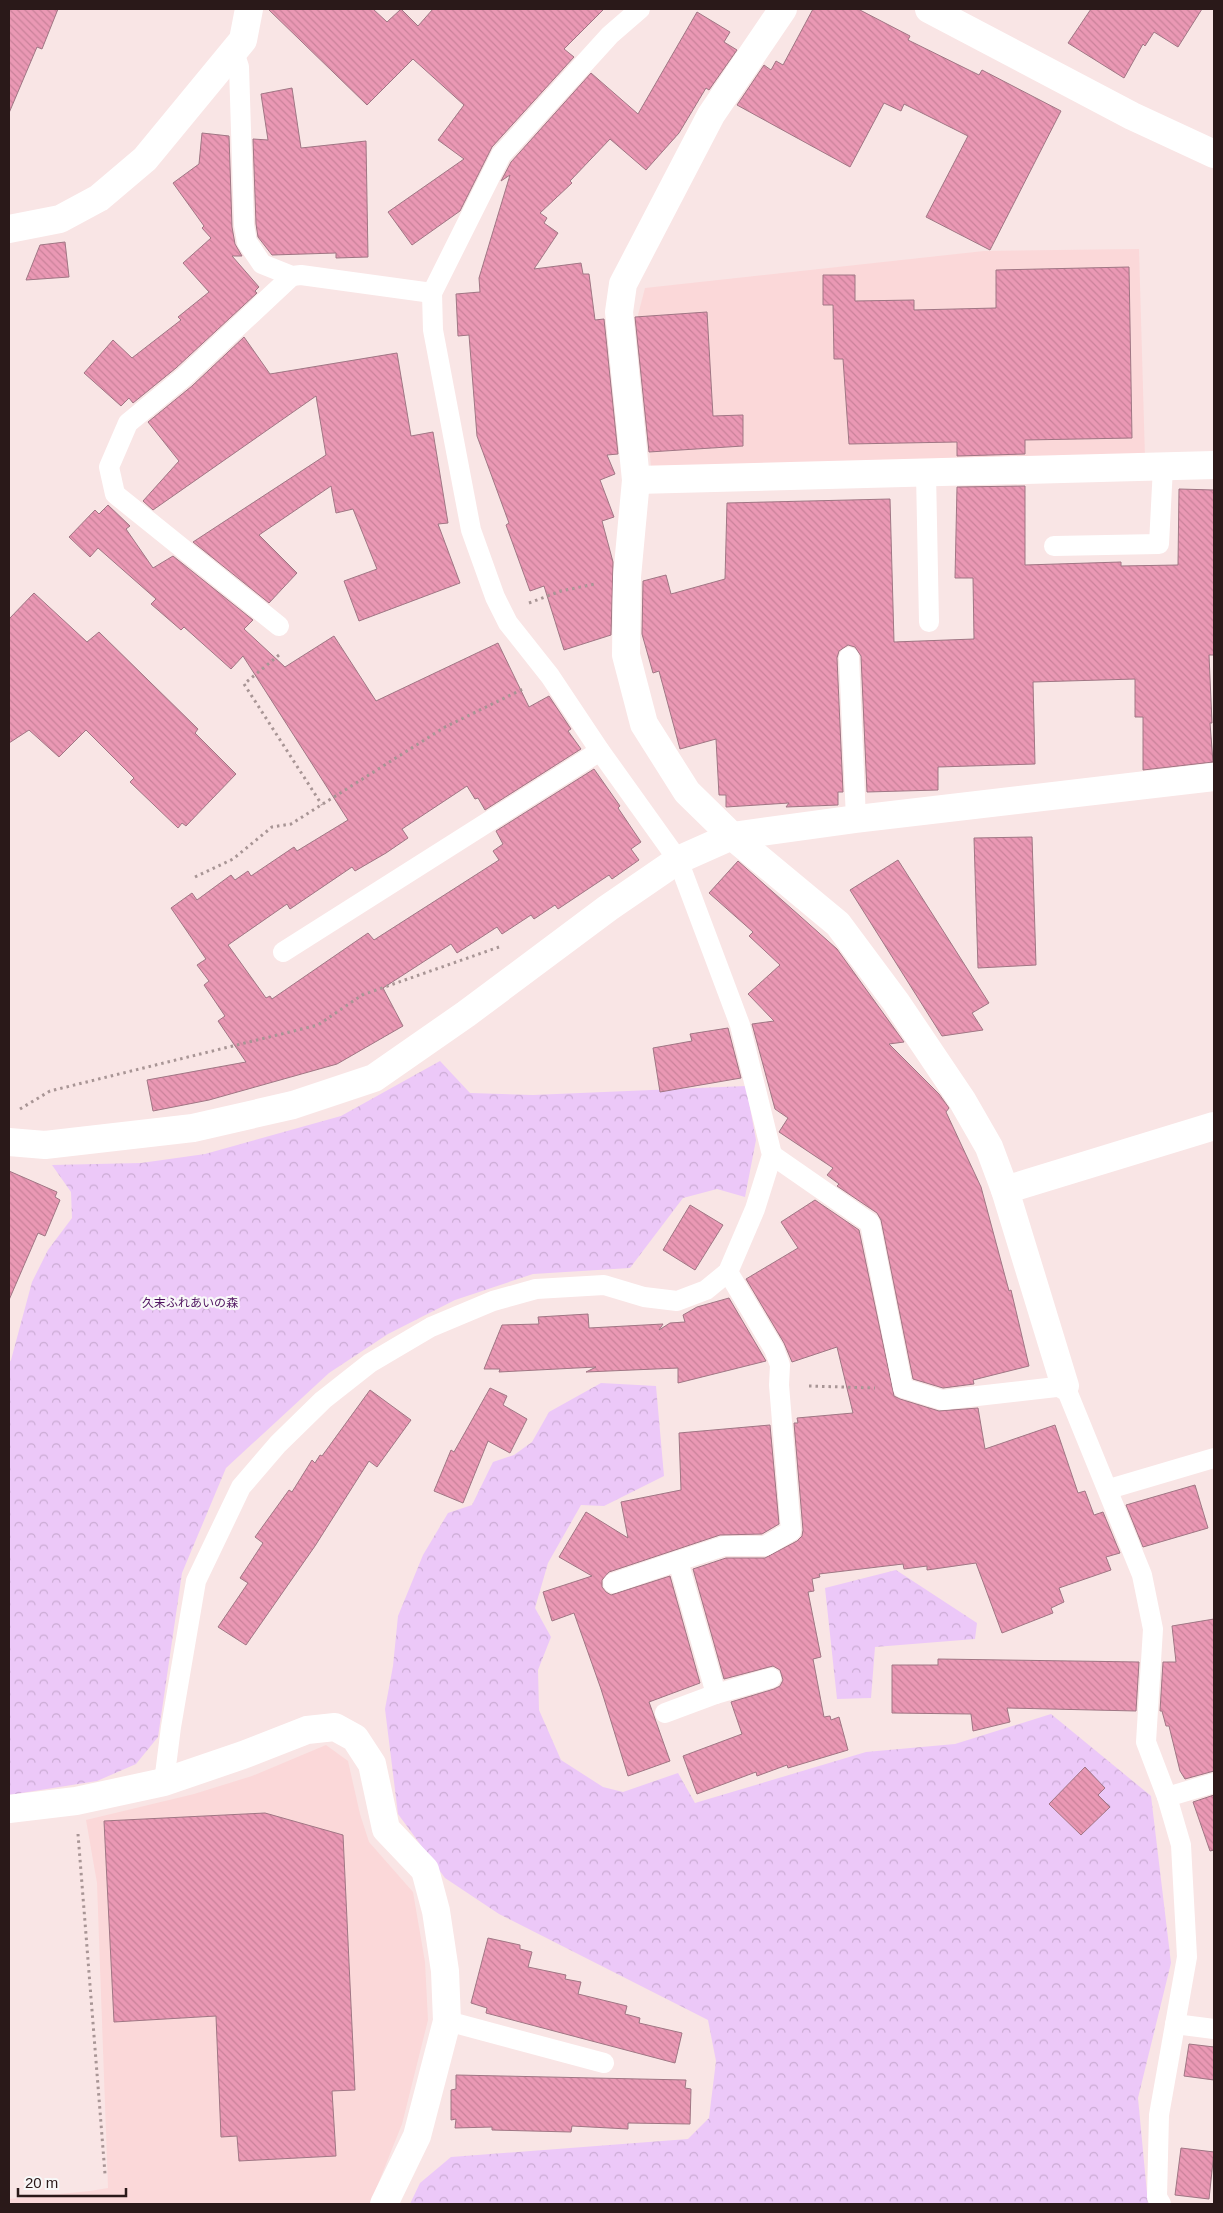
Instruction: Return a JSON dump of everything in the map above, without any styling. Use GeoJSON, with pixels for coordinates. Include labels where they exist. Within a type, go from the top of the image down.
{"type":"FeatureCollection","features":[{"type":"Feature","properties":{"kind":"street"},"geometry":{"type":"LineString","coordinates":[[9,229],[60,219],[99,198],[146,159],[243,40],[249,9]]}},
{"type":"Feature","properties":{"kind":"street"},"geometry":{"type":"LineString","coordinates":[[783,9],[711,115],[623,284],[619,312],[636,480],[627,577],[626,655],[644,724],[687,792],[732,836],[838,924],[896,1002],[962,1100],[989,1147],[1005,1190],[1065,1386]]}},
{"type":"Feature","properties":{"kind":"street"},"geometry":{"type":"LineString","coordinates":[[929,9],[1132,116],[1214,154]]}},
{"type":"Feature","properties":{"kind":"street"},"geometry":{"type":"LineString","coordinates":[[636,480],[1214,465]]}},
{"type":"Feature","properties":{"kind":"street"},"geometry":{"type":"LineString","coordinates":[[9,1142],[45,1144],[193,1128],[293,1105],[374,1078],[466,1014],[608,908],[678,860],[732,836],[856,819],[1214,777]]}},
{"type":"Feature","properties":{"kind":"street"},"geometry":{"type":"LineString","coordinates":[[1005,1190],[1214,1126]]}},
{"type":"Feature","properties":{"kind":"street"},"geometry":{"type":"LineString","coordinates":[[9,1809],[76,1801],[164,1782],[243,1755],[306,1730],[334,1727],[356,1738],[372,1764],[386,1829],[425,1870],[436,1911],[445,1971],[447,2022],[417,2136],[384,2204]]}},
{"type":"Feature","properties":{"kind":"lane"},"geometry":{"type":"LineString","coordinates":[[164,1782],[170,1727],[181,1676],[196,1581],[241,1487],[278,1444],[323,1400],[370,1363],[431,1327],[493,1301],[536,1289],[604,1284],[644,1296],[677,1301],[706,1290],[728,1272],[755,1209],[772,1155],[740,1025],[678,860],[600,751],[550,676],[508,623],[495,596],[471,530],[432,330],[432,293],[501,155],[610,35],[640,9]]}},
{"type":"Feature","properties":{"kind":"lane"},"geometry":{"type":"LineString","coordinates":[[234,52],[240,67],[244,225],[247,242],[262,264],[292,276],[301,275],[432,293]]}},
{"type":"Feature","properties":{"kind":"lane"},"geometry":{"type":"LineString","coordinates":[[279,626],[115,494],[109,467],[128,423],[184,377],[292,276]]}},
{"type":"Feature","properties":{"kind":"lane"},"geometry":{"type":"LineString","coordinates":[[1054,546],[1159,544],[1163,467]]}},
{"type":"Feature","properties":{"kind":"lane"},"geometry":{"type":"LineString","coordinates":[[926,473],[929,622]]}},
{"type":"Feature","properties":{"kind":"lane"},"geometry":{"type":"LineString","coordinates":[[849,657],[856,819]]}},
{"type":"Feature","properties":{"kind":"lane"},"geometry":{"type":"LineString","coordinates":[[283,952],[600,751]]}},
{"type":"Feature","properties":{"kind":"lane"},"geometry":{"type":"LineString","coordinates":[[772,1155],[870,1223],[903,1388],[942,1400],[1065,1386],[1142,1575],[1153,1629],[1146,1742],[1167,1797],[1181,1845],[1188,1957],[1159,2115],[1157,2197],[1161,2204]]}},
{"type":"Feature","properties":{"kind":"lane"},"geometry":{"type":"LineString","coordinates":[[613,1582],[724,1546],[765,1546],[791,1531],[779,1385],[780,1365],[774,1349],[728,1272]]}},
{"type":"Feature","properties":{"kind":"lane"},"geometry":{"type":"LineString","coordinates":[[1108,1489],[1214,1458]]}},
{"type":"Feature","properties":{"kind":"lane"},"geometry":{"type":"LineString","coordinates":[[678,1561],[716,1694]]}},
{"type":"Feature","properties":{"kind":"lane"},"geometry":{"type":"LineString","coordinates":[[665,1714],[716,1694],[771,1678]]}},
{"type":"Feature","properties":{"kind":"lane"},"geometry":{"type":"LineString","coordinates":[[1167,1797],[1214,1783]]}},
{"type":"Feature","properties":{"kind":"lane"},"geometry":{"type":"LineString","coordinates":[[447,2022],[604,2063]]}},
{"type":"Feature","properties":{"kind":"lane"},"geometry":{"type":"LineString","coordinates":[[1175,2024],[1214,2029]]}},
{"type":"Feature","properties":{"kind":"path"},"geometry":{"type":"LineString","coordinates":[[504,613],[561,590],[627,577]]}},
{"type":"Feature","properties":{"kind":"path"},"geometry":{"type":"LineString","coordinates":[[279,626],[296,642],[244,684],[322,805]]}},
{"type":"Feature","properties":{"kind":"path"},"geometry":{"type":"LineString","coordinates":[[195,877],[233,859],[272,827],[291,824],[445,727],[550,676]]}},
{"type":"Feature","properties":{"kind":"path"},"geometry":{"type":"LineString","coordinates":[[17,1110],[50,1091],[318,1025],[362,995],[507,944]]}},
{"type":"Feature","properties":{"kind":"path"},"geometry":{"type":"LineString","coordinates":[[779,1385],[837,1388],[903,1388]]}},
{"type":"Feature","properties":{"kind":"path"},"geometry":{"type":"LineString","coordinates":[[76,1801],[105,2174]]}},
{"type":"Feature","properties":{"kind":"shaded area"},"geometry":{"type":"Polygon","coordinates":[[[1139,249],[1145,458],[651,467],[638,315],[645,288],[984,251],[1139,249]]]}},
{"type":"Feature","properties":{"kind":"shaded area"},"geometry":{"type":"Polygon","coordinates":[[[326,1745],[348,1761],[360,1814],[369,1842],[413,1892],[425,1962],[428,2020],[402,2124],[370,2204],[9,2204],[9,2199],[108,2188],[97,1883],[86,1820],[194,1794],[252,1776],[326,1745]]]}},
{"type":"Feature","properties":{"kind":"green space","name":"久末ふれあいの森"},"geometry":{"type":"Polygon","coordinates":[[[440,1061],[470,1093],[533,1095],[746,1086],[756,1140],[745,1197],[717,1189],[683,1198],[630,1268],[533,1274],[455,1300],[388,1334],[329,1373],[226,1468],[182,1573],[158,1737],[136,1764],[97,1781],[9,1795],[9,1363],[32,1282],[48,1250],[72,1218],[71,1192],[52,1165],[141,1163],[205,1154],[341,1116],[440,1061]]]}},
{"type":"Feature","properties":{"kind":"green space"},"geometry":{"type":"Polygon","coordinates":[[[601,1383],[656,1386],[664,1476],[604,1506],[581,1505],[548,1563],[535,1608],[551,1637],[538,1670],[539,1710],[561,1760],[603,1787],[623,1792],[678,1773],[695,1803],[866,1752],[955,1744],[1051,1714],[1151,1796],[1171,1963],[1138,2098],[1148,2204],[410,2204],[420,2183],[451,2157],[688,2139],[709,2118],[716,2061],[708,2020],[499,1914],[445,1878],[398,1814],[385,1709],[393,1666],[398,1616],[423,1555],[448,1513],[472,1505],[493,1462],[514,1455],[532,1442],[549,1412],[601,1383]]]}},
{"type":"Feature","properties":{"kind":"green space"},"geometry":{"type":"Polygon","coordinates":[[[896,1570],[977,1623],[975,1639],[875,1647],[871,1698],[837,1699],[825,1588],[896,1570]]]}},
{"type":"Feature","properties":{"kind":"building"},"geometry":{"type":"Polygon","coordinates":[[[9,9],[58,9],[42,49],[37,47],[9,113],[9,9]]]}},
{"type":"Feature","properties":{"kind":"building"},"geometry":{"type":"Polygon","coordinates":[[[268,9],[373,9],[387,22],[401,9],[418,26],[433,9],[604,9],[564,49],[574,57],[492,147],[460,211],[412,245],[388,212],[464,159],[438,140],[464,105],[413,59],[367,105],[268,9]]]}},
{"type":"Feature","properties":{"kind":"building"},"geometry":{"type":"Polygon","coordinates":[[[813,9],[858,9],[910,36],[908,40],[979,75],[982,70],[1061,111],[990,250],[926,217],[968,136],[904,104],[901,111],[884,103],[850,167],[737,105],[764,65],[771,70],[776,61],[783,65],[813,9]]]}},
{"type":"Feature","properties":{"kind":"building"},"geometry":{"type":"Polygon","coordinates":[[[1091,9],[1202,9],[1178,47],[1154,32],[1145,46],[1143,44],[1124,78],[1068,43],[1091,9]]]}},
{"type":"Feature","properties":{"kind":"building"},"geometry":{"type":"Polygon","coordinates":[[[697,12],[730,32],[724,42],[737,50],[709,90],[706,88],[679,133],[646,170],[610,139],[570,181],[572,183],[540,213],[547,218],[544,223],[558,233],[534,269],[581,263],[583,274],[589,274],[595,320],[604,319],[618,454],[607,455],[615,474],[600,480],[614,517],[602,521],[613,562],[611,635],[564,650],[544,586],[530,591],[506,525],[509,523],[477,436],[469,335],[458,336],[456,294],[480,292],[479,278],[510,175],[501,181],[511,162],[591,73],[638,114],[697,12]]]}},
{"type":"Feature","properties":{"kind":"building"},"geometry":{"type":"Polygon","coordinates":[[[292,88],[301,148],[366,141],[368,257],[336,258],[336,253],[272,255],[258,237],[253,139],[268,140],[261,94],[292,88]]]}},
{"type":"Feature","properties":{"kind":"building"},"geometry":{"type":"Polygon","coordinates":[[[202,133],[229,136],[232,227],[235,244],[242,256],[232,256],[259,287],[255,291],[257,293],[176,368],[133,403],[129,398],[121,406],[84,373],[113,340],[132,358],[181,320],[178,317],[209,292],[183,263],[211,238],[202,228],[204,226],[173,183],[199,164],[202,133]]]}},
{"type":"Feature","properties":{"kind":"building"},"geometry":{"type":"Polygon","coordinates":[[[65,242],[69,277],[26,280],[40,245],[65,242]]]}},
{"type":"Feature","properties":{"kind":"building"},"geometry":{"type":"Polygon","coordinates":[[[1129,267],[1132,438],[1025,440],[1025,454],[957,456],[957,442],[849,444],[843,359],[834,359],[833,305],[823,305],[823,275],[855,275],[855,301],[914,300],[914,310],[996,308],[996,270],[1129,267]]]}},
{"type":"Feature","properties":{"kind":"building"},"geometry":{"type":"Polygon","coordinates":[[[707,312],[713,416],[743,415],[743,446],[649,452],[635,317],[707,312]]]}},
{"type":"Feature","properties":{"kind":"building"},"geometry":{"type":"Polygon","coordinates":[[[244,337],[270,374],[397,353],[411,436],[433,432],[448,523],[438,524],[460,583],[359,621],[344,581],[377,569],[353,509],[336,513],[331,486],[259,535],[297,573],[269,603],[193,542],[326,455],[316,396],[153,510],[143,501],[179,461],[148,422],[192,386],[244,337]]]}},
{"type":"Feature","properties":{"kind":"building"},"geometry":{"type":"Polygon","coordinates":[[[1025,486],[1025,565],[1121,562],[1121,566],[1178,565],[1179,489],[1214,490],[1214,655],[1209,655],[1212,723],[1210,723],[1213,762],[1143,770],[1143,717],[1135,717],[1135,679],[1033,682],[1035,764],[938,767],[938,790],[867,792],[861,656],[855,647],[848,645],[839,651],[837,658],[843,792],[838,792],[838,805],[786,807],[789,803],[726,807],[726,795],[719,795],[716,739],[680,749],[659,671],[653,673],[642,634],[643,581],[666,575],[671,594],[725,579],[727,503],[890,499],[894,642],[974,639],[973,578],[955,578],[957,487],[1025,486]]]}},
{"type":"Feature","properties":{"kind":"building"},"geometry":{"type":"Polygon","coordinates":[[[108,505],[130,526],[126,529],[153,568],[173,556],[253,620],[244,629],[285,667],[334,636],[376,701],[498,643],[529,707],[549,696],[571,729],[568,731],[581,749],[485,810],[478,798],[475,799],[467,786],[402,829],[408,838],[386,853],[355,871],[352,867],[290,909],[287,904],[228,945],[266,998],[270,996],[272,999],[368,933],[374,940],[499,860],[493,851],[503,844],[496,831],[594,769],[620,806],[618,808],[641,842],[631,849],[639,860],[612,879],[609,875],[558,909],[555,905],[534,919],[531,915],[502,934],[497,927],[457,953],[451,944],[383,988],[403,1026],[337,1064],[209,1100],[153,1111],[147,1080],[246,1062],[218,1021],[225,1016],[204,985],[209,981],[197,965],[206,959],[171,908],[192,893],[197,900],[231,875],[235,880],[248,871],[251,876],[294,847],[297,851],[348,820],[243,656],[231,669],[184,627],[181,630],[151,604],[156,599],[98,548],[90,557],[69,537],[95,510],[99,514],[108,505]]]}},
{"type":"Feature","properties":{"kind":"building"},"geometry":{"type":"Polygon","coordinates":[[[34,593],[87,642],[99,632],[198,729],[195,733],[236,774],[186,826],[182,823],[178,828],[130,782],[134,778],[86,730],[59,757],[29,730],[9,743],[9,619],[34,593]]]}},
{"type":"Feature","properties":{"kind":"building"},"geometry":{"type":"Polygon","coordinates":[[[1032,837],[1036,965],[978,968],[974,838],[1032,837]]]}},
{"type":"Feature","properties":{"kind":"building"},"geometry":{"type":"Polygon","coordinates":[[[898,860],[989,1003],[972,1013],[983,1030],[942,1036],[850,890],[898,860]]]}},
{"type":"Feature","properties":{"kind":"building"},"geometry":{"type":"Polygon","coordinates":[[[738,861],[837,949],[904,1042],[889,1044],[939,1094],[949,1108],[946,1112],[981,1187],[1009,1291],[1011,1290],[1029,1366],[973,1380],[974,1384],[943,1388],[913,1379],[881,1220],[877,1213],[837,1186],[839,1184],[827,1175],[833,1168],[779,1132],[788,1118],[775,1109],[752,1024],[774,1021],[748,994],[780,965],[749,936],[753,932],[709,893],[738,861]]]}},
{"type":"Feature","properties":{"kind":"building"},"geometry":{"type":"Polygon","coordinates":[[[728,1028],[741,1078],[660,1092],[653,1048],[692,1041],[690,1034],[728,1028]]]}},
{"type":"Feature","properties":{"kind":"building"},"geometry":{"type":"Polygon","coordinates":[[[9,1171],[57,1192],[55,1197],[60,1200],[45,1236],[38,1233],[9,1300],[9,1171]]]}},
{"type":"Feature","properties":{"kind":"building"},"geometry":{"type":"Polygon","coordinates":[[[815,1200],[859,1230],[894,1396],[939,1411],[978,1408],[985,1449],[1055,1425],[1078,1493],[1085,1491],[1094,1515],[1103,1512],[1120,1553],[1106,1557],[1111,1570],[1059,1588],[1064,1602],[1051,1608],[1053,1613],[1002,1633],[976,1563],[927,1570],[927,1566],[904,1569],[903,1564],[819,1574],[820,1577],[812,1579],[814,1591],[808,1592],[821,1657],[813,1659],[824,1717],[830,1716],[831,1720],[839,1717],[848,1750],[788,1768],[787,1765],[757,1776],[756,1772],[697,1794],[683,1756],[742,1734],[731,1702],[774,1689],[780,1686],[783,1680],[780,1670],[773,1666],[724,1679],[693,1569],[726,1558],[765,1558],[797,1541],[802,1536],[803,1530],[794,1423],[798,1423],[797,1418],[853,1413],[837,1347],[792,1362],[784,1343],[746,1279],[798,1248],[781,1222],[815,1200]]]}},
{"type":"Feature","properties":{"kind":"building"},"geometry":{"type":"Polygon","coordinates":[[[690,1205],[723,1225],[695,1270],[663,1250],[690,1205]]]}},
{"type":"Feature","properties":{"kind":"building"},"geometry":{"type":"Polygon","coordinates":[[[729,1298],[766,1361],[678,1383],[678,1368],[586,1372],[596,1367],[499,1372],[500,1369],[484,1369],[502,1325],[539,1324],[538,1317],[588,1314],[589,1328],[663,1324],[659,1330],[670,1323],[685,1322],[683,1315],[697,1307],[729,1298]]]}},
{"type":"Feature","properties":{"kind":"building"},"geometry":{"type":"Polygon","coordinates":[[[490,1388],[507,1396],[503,1405],[527,1419],[510,1453],[488,1441],[463,1503],[434,1491],[451,1450],[454,1452],[490,1388]]]}},
{"type":"Feature","properties":{"kind":"building"},"geometry":{"type":"Polygon","coordinates":[[[370,1390],[411,1420],[377,1467],[369,1461],[315,1546],[246,1645],[218,1627],[248,1583],[240,1578],[263,1543],[255,1537],[289,1490],[292,1492],[312,1460],[315,1463],[320,1455],[322,1456],[370,1390]]]}},
{"type":"Feature","properties":{"kind":"building"},"geometry":{"type":"Polygon","coordinates":[[[770,1425],[779,1524],[762,1534],[720,1535],[609,1572],[602,1580],[602,1587],[611,1595],[670,1576],[700,1683],[649,1702],[670,1761],[628,1776],[601,1689],[574,1613],[552,1621],[543,1592],[592,1576],[559,1557],[586,1512],[628,1538],[621,1502],[681,1490],[679,1433],[770,1425]]]}},
{"type":"Feature","properties":{"kind":"building"},"geometry":{"type":"Polygon","coordinates":[[[1195,1485],[1208,1528],[1143,1547],[1126,1505],[1195,1485]]]}},
{"type":"Feature","properties":{"kind":"building"},"geometry":{"type":"Polygon","coordinates":[[[1214,1619],[1214,1771],[1185,1779],[1180,1771],[1169,1726],[1166,1726],[1162,1711],[1160,1711],[1163,1662],[1176,1662],[1172,1626],[1214,1619]]]}},
{"type":"Feature","properties":{"kind":"building"},"geometry":{"type":"Polygon","coordinates":[[[938,1659],[1139,1662],[1136,1711],[1007,1708],[1010,1722],[973,1731],[971,1714],[892,1713],[892,1665],[938,1665],[938,1659]]]}},
{"type":"Feature","properties":{"kind":"building"},"geometry":{"type":"Polygon","coordinates":[[[1085,1767],[1105,1788],[1098,1795],[1110,1807],[1081,1835],[1049,1804],[1085,1767]]]}},
{"type":"Feature","properties":{"kind":"building"},"geometry":{"type":"Polygon","coordinates":[[[1214,1795],[1214,1850],[1210,1851],[1193,1802],[1214,1795]]]}},
{"type":"Feature","properties":{"kind":"building"},"geometry":{"type":"Polygon","coordinates":[[[265,1813],[343,1835],[355,2090],[332,2091],[336,2156],[239,2161],[237,2136],[221,2137],[216,2016],[114,2022],[104,1821],[265,1813]]]}},
{"type":"Feature","properties":{"kind":"building"},"geometry":{"type":"Polygon","coordinates":[[[488,1938],[520,1945],[520,1949],[532,1952],[528,1967],[566,1975],[565,1979],[581,1982],[578,1994],[627,2006],[625,2014],[640,2018],[639,2023],[682,2033],[675,2063],[486,2013],[487,2008],[471,2003],[488,1938]]]}},
{"type":"Feature","properties":{"kind":"building"},"geometry":{"type":"Polygon","coordinates":[[[1189,2044],[1214,2047],[1214,2080],[1184,2076],[1189,2044]]]}},
{"type":"Feature","properties":{"kind":"building"},"geometry":{"type":"Polygon","coordinates":[[[456,2075],[686,2080],[685,2088],[691,2089],[690,2124],[628,2123],[628,2129],[572,2126],[571,2132],[492,2130],[492,2127],[455,2128],[456,2119],[451,2120],[451,2090],[456,2089],[456,2075]]]}},
{"type":"Feature","properties":{"kind":"building"},"geometry":{"type":"Polygon","coordinates":[[[1181,2148],[1214,2152],[1209,2199],[1175,2195],[1181,2148]]]}}]}
